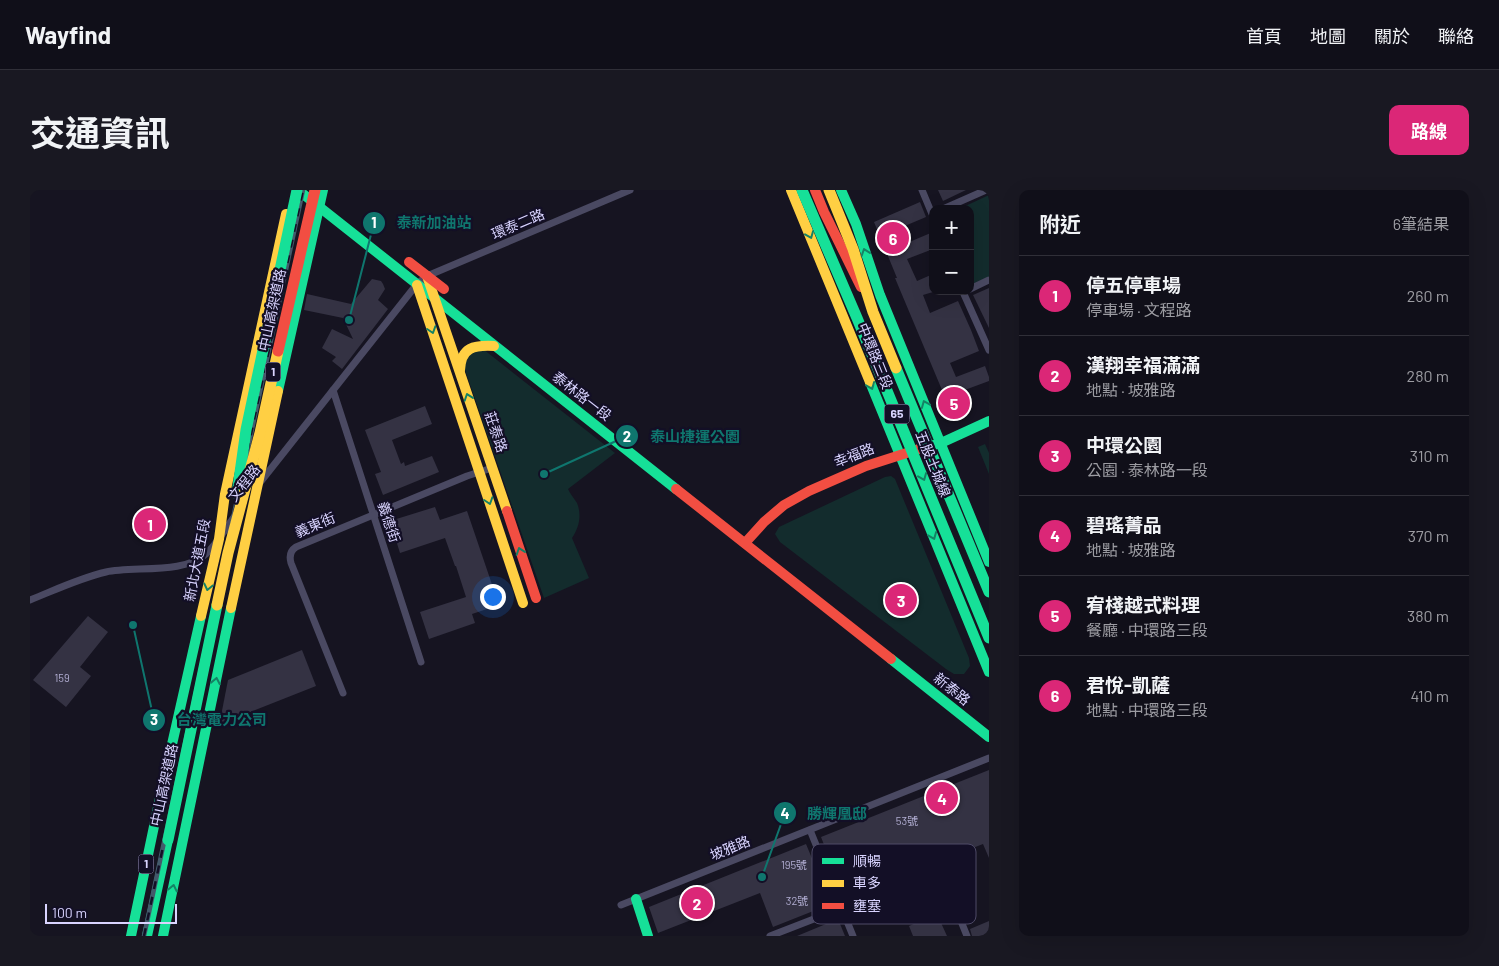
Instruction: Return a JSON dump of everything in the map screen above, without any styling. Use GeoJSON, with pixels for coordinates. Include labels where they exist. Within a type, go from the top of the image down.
{"type":"FeatureCollection","features":[{"type":"Feature","properties":{"kind":"main road","name":"新北大道五段"},"geometry":{"type":"LineString","coordinates":[[131,936],[218,540],[225,494],[291,190]]}},
{"type":"Feature","properties":{"kind":"main road","name":"泰林路一段"},"geometry":{"type":"LineString","coordinates":[[298,190],[920,682]]}},
{"type":"Feature","properties":{"kind":"main road","name":"中山高架道路"},"geometry":{"type":"LineString","coordinates":[[228,553],[246,430],[298,190]]}},
{"type":"Feature","properties":{"kind":"main road"},"geometry":{"type":"LineString","coordinates":[[311,190],[319,207]]}},
{"type":"Feature","properties":{"kind":"main road","name":"中山高架道路"},"geometry":{"type":"LineString","coordinates":[[147,936],[228,553],[260,433],[315,190]]}},
{"type":"Feature","properties":{"kind":"main road","name":"1"},"geometry":{"type":"LineString","coordinates":[[162,936],[256,488],[323,190]]}},
{"type":"Feature","properties":{"kind":"main road","name":"中環路三段"},"geometry":{"type":"LineString","coordinates":[[791,190],[989,672]]}},
{"type":"Feature","properties":{"kind":"main road","name":"五股土城線"},"geometry":{"type":"LineString","coordinates":[[802,190],[989,638]]}},
{"type":"Feature","properties":{"kind":"main road"},"geometry":{"type":"LineString","coordinates":[[815,190],[873,312]]}},
{"type":"Feature","properties":{"kind":"main road","name":"五股土城線"},"geometry":{"type":"LineString","coordinates":[[829,190],[853,249],[873,312],[989,592]]}},
{"type":"Feature","properties":{"kind":"main road","name":"中環路三段"},"geometry":{"type":"LineString","coordinates":[[841,190],[856,224],[880,295],[989,562]]}},
{"type":"Feature","properties":{"kind":"main road"},"geometry":{"type":"LineString","coordinates":[[824,212],[857,318]]}},
{"type":"Feature","properties":{"kind":"main road"},"geometry":{"type":"LineString","coordinates":[[410,262],[444,289]]}},
{"type":"Feature","properties":{"kind":"main road","name":"莊泰路"},"geometry":{"type":"LineString","coordinates":[[427,276],[536,598]]}},
{"type":"Feature","properties":{"kind":"main road","name":"莊泰路"},"geometry":{"type":"LineString","coordinates":[[417,284],[523,603]]}},
{"type":"Feature","properties":{"kind":"main road"},"geometry":{"type":"LineString","coordinates":[[460,374],[460,363],[463,355],[471,348],[479,345],[495,346]]}},
{"type":"Feature","properties":{"kind":"main road"},"geometry":{"type":"LineString","coordinates":[[255,353],[259,361],[268,366],[285,360]]}},
{"type":"Feature","properties":{"kind":"main road","name":"幸福路"},"geometry":{"type":"LineString","coordinates":[[745,543],[764,522],[784,505],[834,478],[899,454],[941,443],[989,421]]}},
{"type":"Feature","properties":{"kind":"main road","name":"新泰路"},"geometry":{"type":"LineString","coordinates":[[920,682],[989,737]]}},
{"type":"Feature","properties":{"kind":"main road"},"geometry":{"type":"LineString","coordinates":[[975,726],[989,728]]}},
{"type":"Feature","properties":{"kind":"main road"},"geometry":{"type":"LineString","coordinates":[[168,764],[182,756],[190,757],[195,762],[196,778]]}},
{"type":"Feature","properties":{"kind":"main road"},"geometry":{"type":"LineString","coordinates":[[636,899],[648,936]]}},
{"type":"Feature","properties":{"kind":"street","name":"環泰二路"},"geometry":{"type":"LineString","coordinates":[[417,284],[427,276],[630,190]]}},
{"type":"Feature","properties":{"kind":"street"},"geometry":{"type":"LineString","coordinates":[[922,190],[929,207]]}},
{"type":"Feature","properties":{"kind":"street"},"geometry":{"type":"LineString","coordinates":[[953,205],[986,190]]}},
{"type":"Feature","properties":{"kind":"street"},"geometry":{"type":"LineString","coordinates":[[974,287],[989,280]]}},
{"type":"Feature","properties":{"kind":"street","name":"文程路"},"geometry":{"type":"LineString","coordinates":[[30,600],[81,579],[108,572],[172,567],[206,556],[256,488],[417,284]]}},
{"type":"Feature","properties":{"kind":"street"},"geometry":{"type":"LineString","coordinates":[[965,295],[989,350]]}},
{"type":"Feature","properties":{"kind":"street","name":"義德街"},"geometry":{"type":"LineString","coordinates":[[333,390],[422,662]]}},
{"type":"Feature","properties":{"kind":"street","name":"義東街"},"geometry":{"type":"LineString","coordinates":[[344,693],[291,563],[290,553],[296,547],[492,468]]}},
{"type":"Feature","properties":{"kind":"street","name":"坡雅路"},"geometry":{"type":"LineString","coordinates":[[621,905],[989,758]]}},
{"type":"Feature","properties":{"kind":"street"},"geometry":{"type":"LineString","coordinates":[[810,830],[816,844]]}},
{"type":"Feature","properties":{"kind":"street"},"geometry":{"type":"LineString","coordinates":[[770,936],[812,919]]}},
{"type":"Feature","properties":{"kind":"street"},"geometry":{"type":"LineString","coordinates":[[848,924],[853,936]]}},
{"type":"Feature","properties":{"kind":"street"},"geometry":{"type":"LineString","coordinates":[[962,924],[967,936]]}},
{"type":"Feature","properties":{"kind":"green space"},"geometry":{"type":"Polygon","coordinates":[[[989,195],[989,277],[974,283],[974,205],[968,205],[989,195]]]}},
{"type":"Feature","properties":{"kind":"green space"},"geometry":{"type":"Polygon","coordinates":[[[483,349],[615,453],[568,489],[577,503],[579,512],[578,526],[572,538],[589,578],[544,598],[465,370],[469,355],[483,349]]]}},
{"type":"Feature","properties":{"kind":"green space"},"geometry":{"type":"Polygon","coordinates":[[[985,444],[989,453],[989,474],[978,447],[985,444]]]}},
{"type":"Feature","properties":{"kind":"green space"},"geometry":{"type":"Polygon","coordinates":[[[891,476],[895,479],[969,658],[970,666],[964,674],[954,674],[946,669],[780,542],[775,534],[779,527],[885,477],[891,476]]]}},
{"type":"Feature","properties":{"kind":"building"},"geometry":{"type":"Polygon","coordinates":[[[938,190],[966,190],[943,201],[938,190]]]}},
{"type":"Feature","properties":{"kind":"building"},"geometry":{"type":"Polygon","coordinates":[[[920,202],[926,217],[900,228],[907,243],[929,234],[929,251],[907,259],[917,281],[929,276],[929,293],[923,295],[930,313],[958,301],[971,330],[979,351],[950,363],[956,377],[985,366],[989,377],[989,381],[962,391],[966,402],[950,409],[895,278],[897,278],[874,222],[920,202]]]}},
{"type":"Feature","properties":{"kind":"building"},"geometry":{"type":"Polygon","coordinates":[[[372,279],[381,281],[383,284],[385,289],[378,300],[388,309],[342,369],[332,361],[336,357],[322,348],[332,329],[353,339],[343,318],[304,310],[307,294],[351,304],[372,279]]]}},
{"type":"Feature","properties":{"kind":"building"},"geometry":{"type":"Polygon","coordinates":[[[989,288],[989,328],[973,295],[989,288]]]}},
{"type":"Feature","properties":{"kind":"building"},"geometry":{"type":"Polygon","coordinates":[[[425,406],[432,424],[392,440],[401,464],[404,462],[405,466],[432,456],[439,472],[383,495],[375,474],[381,472],[365,430],[425,406]]]}},
{"type":"Feature","properties":{"kind":"building"},"geometry":{"type":"Polygon","coordinates":[[[435,507],[440,520],[467,511],[499,605],[472,614],[475,623],[429,639],[420,612],[466,597],[456,566],[445,538],[400,553],[390,521],[435,507]]]}},
{"type":"Feature","properties":{"kind":"building"},"geometry":{"type":"Polygon","coordinates":[[[88,616],[108,632],[80,667],[91,676],[66,707],[33,680],[88,616]]]}},
{"type":"Feature","properties":{"kind":"building"},"geometry":{"type":"Polygon","coordinates":[[[302,650],[316,686],[225,722],[220,721],[228,680],[302,650]]]}},
{"type":"Feature","properties":{"kind":"building"},"geometry":{"type":"Polygon","coordinates":[[[989,770],[989,858],[983,844],[976,847],[976,844],[824,844],[821,837],[989,770]]]}},
{"type":"Feature","properties":{"kind":"building"},"geometry":{"type":"Polygon","coordinates":[[[806,844],[812,858],[812,912],[773,927],[760,893],[658,933],[649,907],[806,844]]]}},
{"type":"Feature","properties":{"kind":"building"},"geometry":{"type":"Polygon","coordinates":[[[989,921],[989,936],[972,936],[970,929],[989,921]]]}},
{"type":"Feature","properties":{"kind":"building"},"geometry":{"type":"Polygon","coordinates":[[[826,924],[840,924],[845,936],[797,936],[826,924]]]}},
{"type":"Feature","properties":{"kind":"building"},"geometry":{"type":"Polygon","coordinates":[[[914,924],[942,924],[947,936],[913,936],[909,926],[914,924]]]}},
{"type":"Feature","properties":{"kind":"railway"},"geometry":{"type":"LineString","coordinates":[[144,936],[303,190]]}},
{"type":"Feature","properties":{"kind":"traffic: fast"},"geometry":{"type":"LineString","coordinates":[[237,494],[246,430],[297,190]]}},
{"type":"Feature","properties":{"kind":"traffic: fast"},"geometry":{"type":"LineString","coordinates":[[298,190],[676,489]]}},
{"type":"Feature","properties":{"kind":"traffic: fast"},"geometry":{"type":"LineString","coordinates":[[278,391],[323,190]]}},
{"type":"Feature","properties":{"kind":"traffic: fast"},"geometry":{"type":"LineString","coordinates":[[802,190],[989,638]]}},
{"type":"Feature","properties":{"kind":"traffic: fast"},"geometry":{"type":"LineString","coordinates":[[841,190],[856,224],[880,295],[989,562]]}},
{"type":"Feature","properties":{"kind":"traffic: fast"},"geometry":{"type":"LineString","coordinates":[[896,368],[989,592]]}},
{"type":"Feature","properties":{"kind":"traffic: fast"},"geometry":{"type":"LineString","coordinates":[[870,382],[989,672]]}},
{"type":"Feature","properties":{"kind":"traffic: fast"},"geometry":{"type":"LineString","coordinates":[[919,449],[941,443],[989,421]]}},
{"type":"Feature","properties":{"kind":"traffic: fast"},"geometry":{"type":"LineString","coordinates":[[168,840],[217,605]]}},
{"type":"Feature","properties":{"kind":"traffic: fast"},"geometry":{"type":"LineString","coordinates":[[163,936],[231,608]]}},
{"type":"Feature","properties":{"kind":"traffic: fast"},"geometry":{"type":"LineString","coordinates":[[131,936],[201,616]]}},
{"type":"Feature","properties":{"kind":"traffic: fast"},"geometry":{"type":"LineString","coordinates":[[891,659],[989,737]]}},
{"type":"Feature","properties":{"kind":"traffic: fast"},"geometry":{"type":"LineString","coordinates":[[147,936],[168,840]]}},
{"type":"Feature","properties":{"kind":"traffic: fast"},"geometry":{"type":"LineString","coordinates":[[636,899],[648,936]]}},
{"type":"Feature","properties":{"kind":"traffic: slow"},"geometry":{"type":"LineString","coordinates":[[791,190],[870,382]]}},
{"type":"Feature","properties":{"kind":"traffic: slow"},"geometry":{"type":"LineString","coordinates":[[829,190],[853,249],[873,312],[896,368]]}},
{"type":"Feature","properties":{"kind":"traffic: slow"},"geometry":{"type":"LineString","coordinates":[[201,616],[219,539],[225,494],[286,214]]}},
{"type":"Feature","properties":{"kind":"traffic: slow"},"geometry":{"type":"LineString","coordinates":[[427,276],[507,511]]}},
{"type":"Feature","properties":{"kind":"traffic: slow"},"geometry":{"type":"LineString","coordinates":[[417,285],[523,603]]}},
{"type":"Feature","properties":{"kind":"traffic: slow"},"geometry":{"type":"LineString","coordinates":[[460,370],[463,356],[470,349],[480,346],[494,346]]}},
{"type":"Feature","properties":{"kind":"traffic: slow"},"geometry":{"type":"LineString","coordinates":[[217,605],[228,553],[260,433],[278,351]]}},
{"type":"Feature","properties":{"kind":"traffic: slow"},"geometry":{"type":"LineString","coordinates":[[231,608],[278,391]]}},
{"type":"Feature","properties":{"kind":"traffic: jam"},"geometry":{"type":"LineString","coordinates":[[278,351],[315,190]]}},
{"type":"Feature","properties":{"kind":"traffic: jam"},"geometry":{"type":"LineString","coordinates":[[815,190],[861,287]]}},
{"type":"Feature","properties":{"kind":"traffic: jam"},"geometry":{"type":"LineString","coordinates":[[409,262],[444,289]]}},
{"type":"Feature","properties":{"kind":"traffic: jam"},"geometry":{"type":"LineString","coordinates":[[745,543],[764,522],[784,505],[809,491],[866,466],[919,449]]}},
{"type":"Feature","properties":{"kind":"traffic: jam"},"geometry":{"type":"LineString","coordinates":[[676,489],[891,659]]}},
{"type":"Feature","properties":{"kind":"traffic: jam"},"geometry":{"type":"LineString","coordinates":[[507,511],[536,598]]}},
{"type":"Feature","properties":{"kind":"place","name":"君悅-凱薩"},"geometry":{"type":"Point","coordinates":[893,238]}},
{"type":"Feature","properties":{"kind":"place","name":"泰新加油站"},"geometry":{"type":"Point","coordinates":[349,320]}},
{"type":"Feature","properties":{"kind":"place","name":"宥棧越式料理"},"geometry":{"type":"Point","coordinates":[954,403]}},
{"type":"Feature","properties":{"kind":"place","name":"泰山捷運公園"},"geometry":{"type":"Point","coordinates":[544,474]}},
{"type":"Feature","properties":{"kind":"place","name":"停五停車場"},"geometry":{"type":"Point","coordinates":[150,524]}},
{"type":"Feature","properties":{"kind":"place","name":"中環公園"},"geometry":{"type":"Point","coordinates":[901,600]}},
{"type":"Feature","properties":{"kind":"place","name":"台灣電力公司"},"geometry":{"type":"Point","coordinates":[133,625]}},
{"type":"Feature","properties":{"kind":"place","name":"碧瑤菁品"},"geometry":{"type":"Point","coordinates":[942,798]}},
{"type":"Feature","properties":{"kind":"place","name":"勝輝凰邸"},"geometry":{"type":"Point","coordinates":[762,877]}},
{"type":"Feature","properties":{"kind":"place","name":"漢翔幸福滿滿"},"geometry":{"type":"Point","coordinates":[697,903]}}]}
